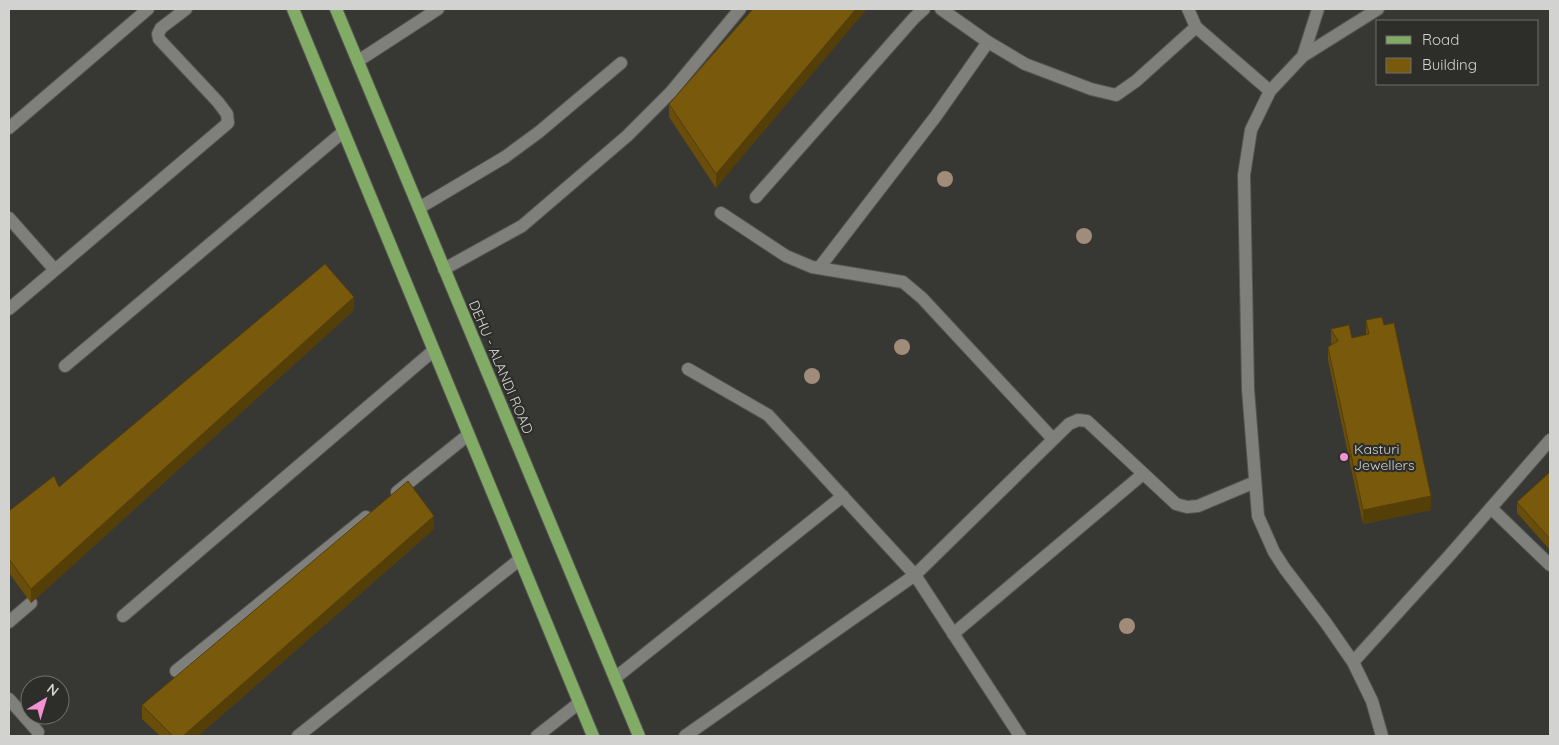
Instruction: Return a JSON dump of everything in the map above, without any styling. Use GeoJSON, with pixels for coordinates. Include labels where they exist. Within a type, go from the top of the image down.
{"type":"FeatureCollection","features":[{"type":"Feature","properties":{"kind":"main road"},"geometry":{"type":"LineString","coordinates":[[293,9],[593,736]]}},
{"type":"Feature","properties":{"kind":"main road","name":"DEHU - ALANDI ROAD"},"geometry":{"type":"LineString","coordinates":[[336,9],[639,736]]}},
{"type":"Feature","properties":{"kind":"street"},"geometry":{"type":"LineString","coordinates":[[9,128],[148,9]]}},
{"type":"Feature","properties":{"kind":"street"},"geometry":{"type":"LineString","coordinates":[[9,308],[228,124],[227,114],[218,102],[159,40],[158,34],[161,28],[186,9]]}},
{"type":"Feature","properties":{"kind":"street"},"geometry":{"type":"LineString","coordinates":[[358,61],[438,9]]}},
{"type":"Feature","properties":{"kind":"street"},"geometry":{"type":"LineString","coordinates":[[444,269],[522,226],[627,136],[672,92],[740,9]]}},
{"type":"Feature","properties":{"kind":"street"},"geometry":{"type":"LineString","coordinates":[[756,198],[924,9]]}},
{"type":"Feature","properties":{"kind":"street"},"geometry":{"type":"LineString","coordinates":[[941,9],[988,42],[1024,64],[1091,89],[1116,95],[1136,81],[1196,27]]}},
{"type":"Feature","properties":{"kind":"street"},"geometry":{"type":"LineString","coordinates":[[1188,9],[1196,27],[1270,91]]}},
{"type":"Feature","properties":{"kind":"street"},"geometry":{"type":"LineString","coordinates":[[1303,56],[1318,9]]}},
{"type":"Feature","properties":{"kind":"street"},"geometry":{"type":"LineString","coordinates":[[1378,9],[1303,56],[1270,91],[1252,130],[1244,175],[1248,389],[1258,516],[1274,552],[1353,662],[1372,701],[1382,736]]}},
{"type":"Feature","properties":{"kind":"street"},"geometry":{"type":"LineString","coordinates":[[819,268],[936,116],[988,42]]}},
{"type":"Feature","properties":{"kind":"street"},"geometry":{"type":"LineString","coordinates":[[419,208],[505,157],[539,132],[621,63]]}},
{"type":"Feature","properties":{"kind":"street"},"geometry":{"type":"LineString","coordinates":[[65,366],[343,132]]}},
{"type":"Feature","properties":{"kind":"street"},"geometry":{"type":"LineString","coordinates":[[721,214],[786,256],[819,268],[903,282],[912,288],[1053,439]]}},
{"type":"Feature","properties":{"kind":"street"},"geometry":{"type":"LineString","coordinates":[[9,218],[55,270]]}},
{"type":"Feature","properties":{"kind":"street"},"geometry":{"type":"LineString","coordinates":[[123,616],[433,351]]}},
{"type":"Feature","properties":{"kind":"street"},"geometry":{"type":"LineString","coordinates":[[688,369],[768,415],[915,575],[1020,736]]}},
{"type":"Feature","properties":{"kind":"street"},"geometry":{"type":"LineString","coordinates":[[685,736],[915,575],[1068,424],[1078,420],[1087,422],[1176,504],[1187,507],[1198,506],[1255,482]]}},
{"type":"Feature","properties":{"kind":"street"},"geometry":{"type":"LineString","coordinates":[[391,497],[468,435]]}},
{"type":"Feature","properties":{"kind":"street"},"geometry":{"type":"LineString","coordinates":[[1353,662],[1550,440]]}},
{"type":"Feature","properties":{"kind":"street"},"geometry":{"type":"LineString","coordinates":[[954,634],[1143,474]]}},
{"type":"Feature","properties":{"kind":"street"},"geometry":{"type":"LineString","coordinates":[[615,678],[843,496]]}},
{"type":"Feature","properties":{"kind":"street"},"geometry":{"type":"LineString","coordinates":[[1491,508],[1550,565]]}},
{"type":"Feature","properties":{"kind":"street"},"geometry":{"type":"LineString","coordinates":[[176,671],[376,509]]}},
{"type":"Feature","properties":{"kind":"street"},"geometry":{"type":"LineString","coordinates":[[298,736],[520,560]]}},
{"type":"Feature","properties":{"kind":"street"},"geometry":{"type":"LineString","coordinates":[[9,622],[31,603]]}},
{"type":"Feature","properties":{"kind":"street"},"geometry":{"type":"LineString","coordinates":[[9,699],[38,732]]}},
{"type":"Feature","properties":{"kind":"street"},"geometry":{"type":"LineString","coordinates":[[537,736],[579,703]]}},
{"type":"Feature","properties":{"kind":"building"},"geometry":{"type":"Polygon","coordinates":[[[753,9],[856,9],[716,174],[669,104],[753,9]]]}},
{"type":"Feature","properties":{"kind":"building"},"geometry":{"type":"Polygon","coordinates":[[[325,264],[354,297],[31,589],[9,559],[9,511],[54,476],[59,487],[325,264]]]}},
{"type":"Feature","properties":{"kind":"building"},"geometry":{"type":"Polygon","coordinates":[[[1382,317],[1384,325],[1394,323],[1431,496],[1363,510],[1328,347],[1338,341],[1331,329],[1349,325],[1352,338],[1369,334],[1366,320],[1382,317]]]}},
{"type":"Feature","properties":{"kind":"building"},"geometry":{"type":"Polygon","coordinates":[[[1550,472],[1550,539],[1517,502],[1550,472]]]}},
{"type":"Feature","properties":{"kind":"building"},"geometry":{"type":"Polygon","coordinates":[[[408,481],[434,516],[183,736],[173,736],[142,705],[408,481]]]}},
{"type":"Feature","properties":{"kind":"place","name":"Kasturi Jewellers"},"geometry":{"type":"Point","coordinates":[1344,457]}}]}
